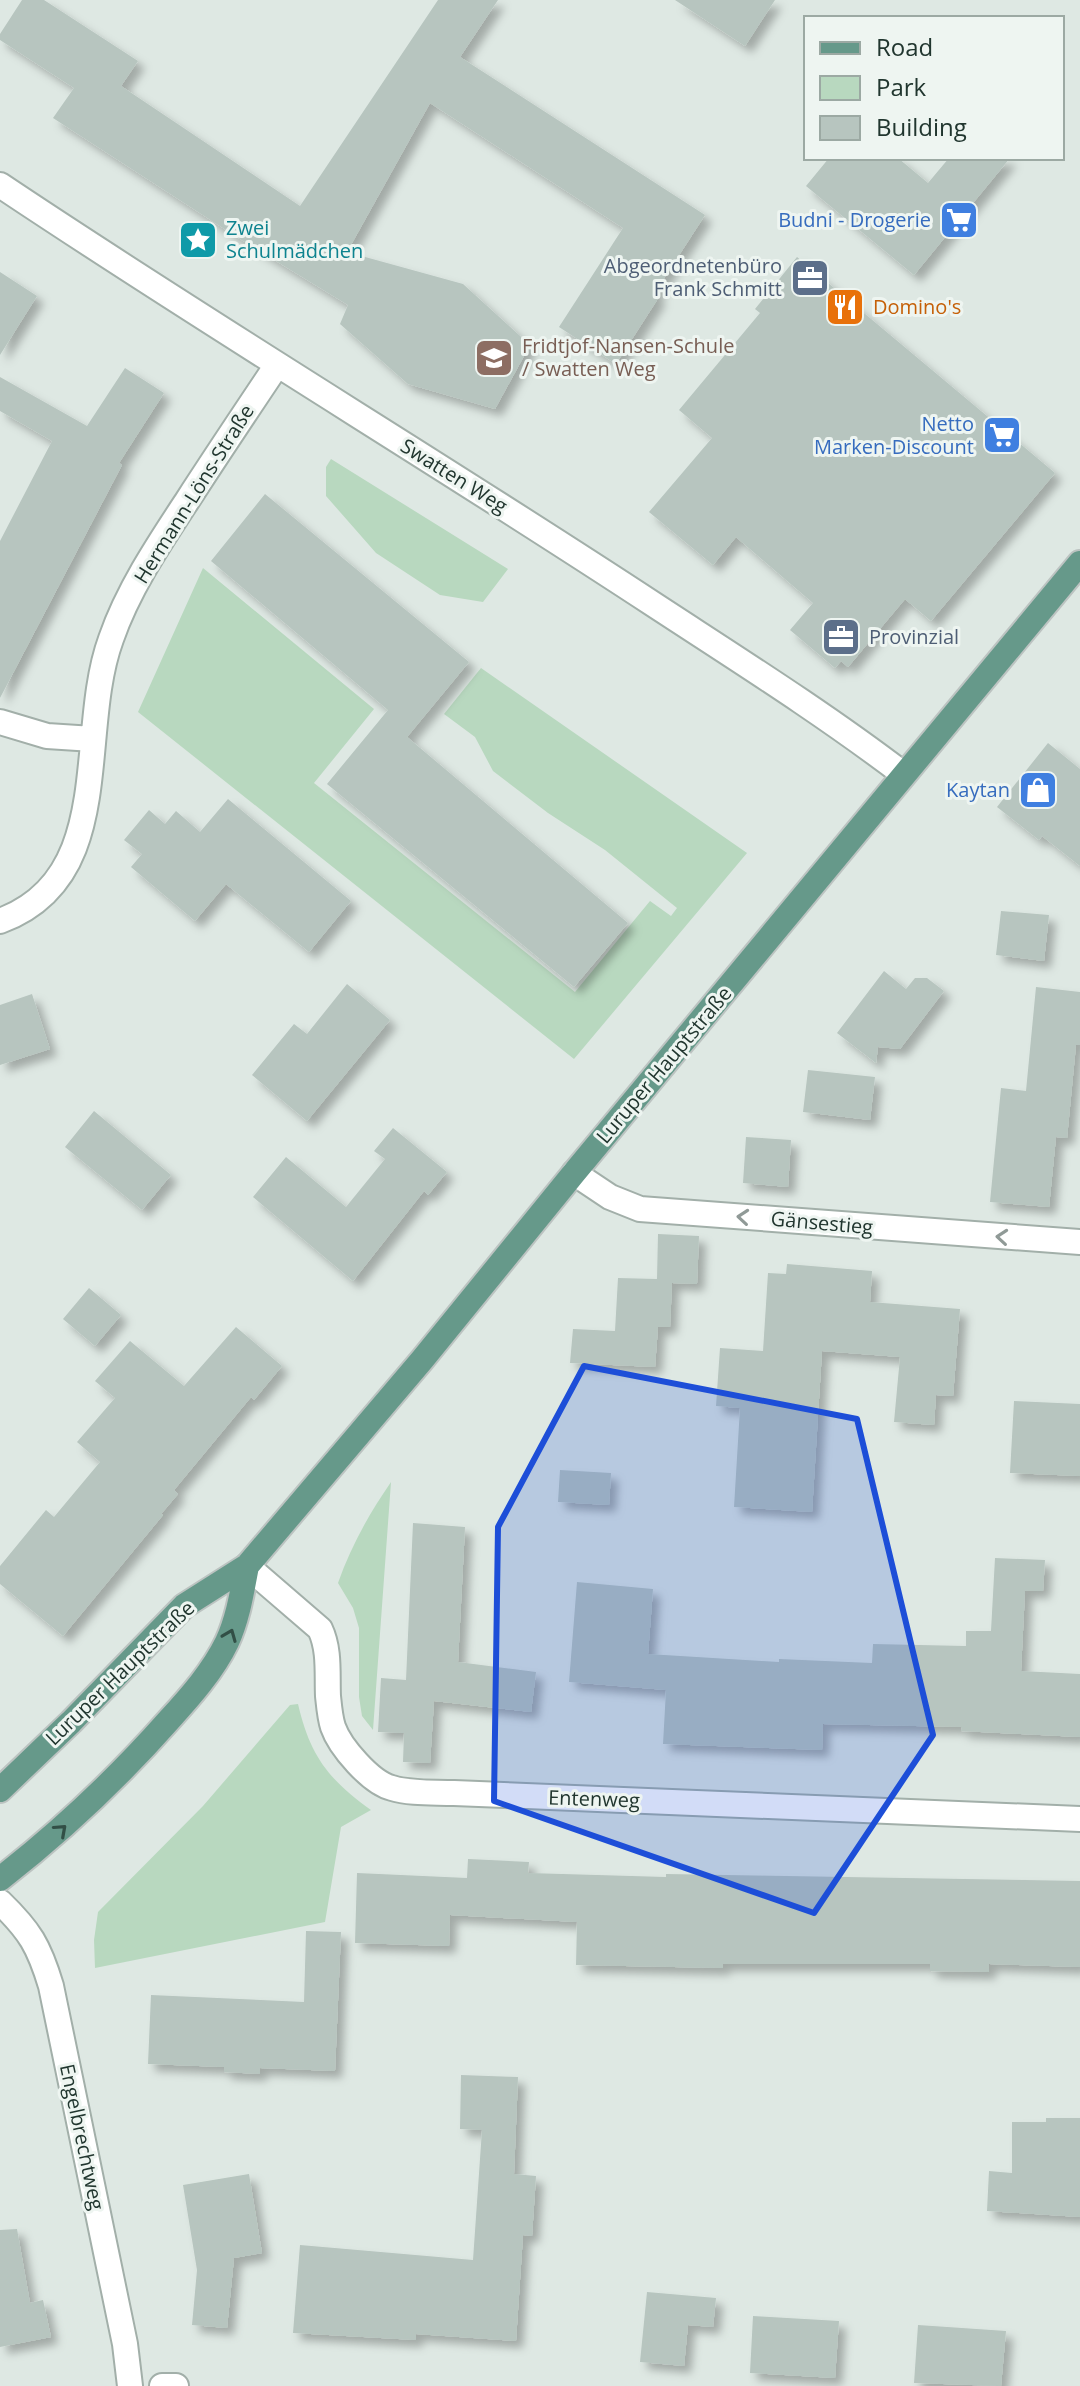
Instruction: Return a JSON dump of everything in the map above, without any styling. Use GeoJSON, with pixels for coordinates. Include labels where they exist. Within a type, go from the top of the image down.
{"type":"FeatureCollection","features":[{"type":"Feature","properties":{"kind":"main road","name":"Luruper Hauptstraße"},"geometry":{"type":"LineString","coordinates":[[0,1790],[184,1606],[247,1566],[422,1360],[1080,563]]}},
{"type":"Feature","properties":{"kind":"main road","name":"Luruper Hauptstraße"},"geometry":{"type":"LineString","coordinates":[[0,1879],[100,1795],[187,1699],[226,1645],[239,1607],[247,1566]]}},
{"type":"Feature","properties":{"kind":"street","name":"Swatten Weg"},"geometry":{"type":"LineString","coordinates":[[0,185],[277,365],[565,546],[815,711],[903,774]]}},
{"type":"Feature","properties":{"kind":"street","name":"Hermann-Löns-Straße"},"geometry":{"type":"LineString","coordinates":[[0,921],[20,914],[49,891],[70,863],[89,796],[93,739],[110,640],[139,578],[277,365]]}},
{"type":"Feature","properties":{"kind":"street"},"geometry":{"type":"LineString","coordinates":[[0,722],[47,736],[93,739]]}},
{"type":"Feature","properties":{"kind":"street","name":"Gänsestieg"},"geometry":{"type":"LineString","coordinates":[[574,1173],[610,1197],[640,1209],[1080,1242]]}},
{"type":"Feature","properties":{"kind":"street","name":"Entenweg"},"geometry":{"type":"LineString","coordinates":[[247,1566],[320,1629],[328,1664],[328,1699],[333,1727],[344,1748],[367,1772],[391,1788],[1080,1819]]}},
{"type":"Feature","properties":{"kind":"street","name":"Engelbrechtweg"},"geometry":{"type":"LineString","coordinates":[[0,1902],[25,1926],[41,1954],[51,1986],[125,2344],[130,2386]]}},
{"type":"Feature","properties":{"kind":"street"},"geometry":{"type":"LineString","coordinates":[[162,2386],[176,2386]]}},
{"type":"Feature","properties":{"kind":"highlighted area"},"geometry":{"type":"Polygon","coordinates":[[[584,1366],[857,1419],[933,1735],[814,1913],[494,1801],[498,1527],[584,1366]]]}},
{"type":"Feature","properties":{"kind":"green space"},"geometry":{"type":"Polygon","coordinates":[[[331,459],[508,569],[483,602],[440,595],[376,553],[326,496],[326,467],[331,459]]]}},
{"type":"Feature","properties":{"kind":"green space"},"geometry":{"type":"Polygon","coordinates":[[[203,568],[374,709],[314,783],[575,992],[650,901],[671,916],[677,908],[605,850],[548,813],[493,771],[475,737],[444,714],[481,668],[747,853],[574,1059],[138,712],[203,568]]]}},
{"type":"Feature","properties":{"kind":"green space"},"geometry":{"type":"Polygon","coordinates":[[[391,1482],[373,1730],[362,1716],[359,1697],[359,1628],[353,1608],[338,1583],[361,1531],[391,1482]]]}},
{"type":"Feature","properties":{"kind":"green space"},"geometry":{"type":"Polygon","coordinates":[[[298,1704],[309,1738],[323,1765],[344,1788],[371,1810],[341,1827],[325,1922],[95,1968],[94,1940],[98,1912],[203,1806],[290,1705],[298,1704]]]}},
{"type":"Feature","properties":{"kind":"building"},"geometry":{"type":"Polygon","coordinates":[[[22,0],[44,0],[138,61],[121,86],[300,206],[438,0],[498,0],[460,57],[705,215],[654,294],[659,297],[616,364],[559,327],[623,228],[430,103],[347,252],[463,284],[530,345],[495,409],[408,384],[340,324],[348,305],[53,118],[74,88],[0,40],[0,34],[22,0]]]}},
{"type":"Feature","properties":{"kind":"building"},"geometry":{"type":"Polygon","coordinates":[[[675,0],[775,0],[745,46],[675,0]]]}},
{"type":"Feature","properties":{"kind":"building"},"geometry":{"type":"Polygon","coordinates":[[[827,160],[900,160],[928,183],[947,160],[1008,160],[914,275],[806,186],[827,160]]]}},
{"type":"Feature","properties":{"kind":"building"},"geometry":{"type":"Polygon","coordinates":[[[797,257],[1055,473],[931,621],[905,599],[848,667],[841,661],[835,668],[790,630],[813,603],[736,537],[713,565],[649,512],[712,438],[679,410],[760,313],[755,309],[797,257]]]}},
{"type":"Feature","properties":{"kind":"building"},"geometry":{"type":"Polygon","coordinates":[[[0,272],[37,296],[0,355],[0,272]]]}},
{"type":"Feature","properties":{"kind":"building"},"geometry":{"type":"Polygon","coordinates":[[[125,368],[164,393],[119,463],[122,465],[0,698],[0,541],[52,441],[0,411],[0,377],[87,426],[125,368]]]}},
{"type":"Feature","properties":{"kind":"building"},"geometry":{"type":"Polygon","coordinates":[[[265,494],[469,662],[407,737],[628,923],[574,987],[327,784],[388,710],[211,561],[265,494]]]}},
{"type":"Feature","properties":{"kind":"building"},"geometry":{"type":"Polygon","coordinates":[[[1048,743],[1080,769],[1080,866],[1042,836],[1039,840],[997,807],[1048,743]]]}},
{"type":"Feature","properties":{"kind":"building"},"geometry":{"type":"Polygon","coordinates":[[[228,799],[351,901],[309,952],[226,884],[195,921],[131,867],[142,854],[124,840],[149,810],[165,824],[176,811],[200,832],[228,799]]]}},
{"type":"Feature","properties":{"kind":"building"},"geometry":{"type":"Polygon","coordinates":[[[1001,911],[1049,915],[1044,961],[996,955],[1001,911]]]}},
{"type":"Feature","properties":{"kind":"building"},"geometry":{"type":"Polygon","coordinates":[[[884,971],[906,989],[915,978],[927,978],[944,991],[900,1049],[878,1047],[876,1063],[837,1033],[884,971]]]}},
{"type":"Feature","properties":{"kind":"building"},"geometry":{"type":"Polygon","coordinates":[[[347,984],[390,1020],[307,1121],[252,1075],[294,1024],[307,1034],[347,984]]]}},
{"type":"Feature","properties":{"kind":"building"},"geometry":{"type":"Polygon","coordinates":[[[1036,987],[1080,992],[1080,1045],[1076,1045],[1067,1138],[1056,1137],[1049,1207],[990,1202],[1001,1088],[1026,1091],[1036,987]]]}},
{"type":"Feature","properties":{"kind":"building"},"geometry":{"type":"Polygon","coordinates":[[[32,994],[50,1049],[0,1065],[0,1005],[32,994]]]}},
{"type":"Feature","properties":{"kind":"building"},"geometry":{"type":"Polygon","coordinates":[[[808,1070],[875,1077],[870,1120],[803,1112],[808,1070]]]}},
{"type":"Feature","properties":{"kind":"building"},"geometry":{"type":"Polygon","coordinates":[[[94,1111],[171,1175],[142,1210],[65,1147],[94,1111]]]}},
{"type":"Feature","properties":{"kind":"building"},"geometry":{"type":"Polygon","coordinates":[[[393,1128],[447,1172],[428,1195],[424,1191],[353,1281],[253,1197],[286,1157],[346,1207],[385,1159],[374,1151],[393,1128]]]}},
{"type":"Feature","properties":{"kind":"building"},"geometry":{"type":"Polygon","coordinates":[[[746,1137],[791,1140],[788,1187],[743,1183],[746,1137]]]}},
{"type":"Feature","properties":{"kind":"building"},"geometry":{"type":"Polygon","coordinates":[[[658,1234],[699,1236],[697,1284],[672,1283],[670,1327],[658,1327],[655,1367],[570,1363],[573,1329],[615,1331],[618,1278],[657,1279],[658,1234]]]}},
{"type":"Feature","properties":{"kind":"building"},"geometry":{"type":"Polygon","coordinates":[[[787,1264],[872,1271],[870,1302],[960,1309],[953,1396],[936,1395],[934,1425],[894,1422],[900,1357],[822,1351],[812,1512],[734,1507],[740,1408],[716,1406],[720,1348],[763,1351],[768,1273],[786,1274],[787,1264]]]}},
{"type":"Feature","properties":{"kind":"building"},"geometry":{"type":"Polygon","coordinates":[[[89,1288],[121,1315],[95,1346],[63,1319],[89,1288]]]}},
{"type":"Feature","properties":{"kind":"building"},"geometry":{"type":"Polygon","coordinates":[[[236,1327],[282,1366],[254,1400],[251,1397],[174,1490],[178,1494],[163,1515],[63,1636],[0,1584],[0,1566],[46,1510],[54,1517],[100,1462],[77,1442],[115,1398],[95,1381],[130,1341],[184,1386],[236,1327]]]}},
{"type":"Feature","properties":{"kind":"building"},"geometry":{"type":"Polygon","coordinates":[[[1014,1401],[1080,1404],[1080,1476],[1010,1473],[1014,1401]]]}},
{"type":"Feature","properties":{"kind":"building"},"geometry":{"type":"Polygon","coordinates":[[[560,1470],[611,1473],[609,1505],[558,1502],[560,1470]]]}},
{"type":"Feature","properties":{"kind":"building"},"geometry":{"type":"Polygon","coordinates":[[[413,1523],[465,1527],[458,1662],[536,1672],[531,1712],[434,1701],[430,1763],[403,1762],[404,1733],[378,1732],[381,1678],[406,1680],[413,1523]]]}},
{"type":"Feature","properties":{"kind":"building"},"geometry":{"type":"Polygon","coordinates":[[[995,1558],[1045,1560],[1043,1591],[1025,1591],[1021,1671],[1080,1674],[1080,1737],[961,1731],[962,1727],[823,1724],[822,1750],[663,1744],[666,1690],[569,1682],[577,1582],[653,1589],[648,1654],[779,1662],[779,1659],[872,1663],[873,1644],[966,1646],[966,1631],[991,1631],[995,1558]]]}},
{"type":"Feature","properties":{"kind":"building"},"geometry":{"type":"Polygon","coordinates":[[[468,1859],[529,1862],[528,1873],[1080,1881],[1080,1967],[989,1964],[989,1972],[930,1971],[930,1964],[723,1964],[723,1968],[576,1965],[577,1922],[450,1915],[449,1946],[355,1943],[357,1873],[467,1878],[468,1859]]]}},
{"type":"Feature","properties":{"kind":"building"},"geometry":{"type":"Polygon","coordinates":[[[306,1931],[341,1932],[335,2071],[260,2068],[260,2074],[224,2072],[224,2067],[148,2064],[151,1995],[304,2002],[306,1931]]]}},
{"type":"Feature","properties":{"kind":"building"},"geometry":{"type":"Polygon","coordinates":[[[461,2075],[518,2077],[514,2174],[536,2176],[532,2236],[523,2235],[516,2341],[416,2334],[416,2340],[293,2333],[300,2245],[473,2260],[482,2130],[460,2129],[461,2075]]]}},
{"type":"Feature","properties":{"kind":"building"},"geometry":{"type":"Polygon","coordinates":[[[1046,2118],[1080,2118],[1080,2217],[987,2211],[989,2171],[1012,2173],[1012,2122],[1046,2122],[1046,2118]]]}},
{"type":"Feature","properties":{"kind":"building"},"geometry":{"type":"Polygon","coordinates":[[[249,2174],[262,2253],[234,2258],[227,2328],[192,2325],[197,2270],[183,2185],[249,2174]]]}},
{"type":"Feature","properties":{"kind":"building"},"geometry":{"type":"Polygon","coordinates":[[[17,2229],[30,2303],[43,2300],[51,2337],[0,2347],[0,2230],[17,2229]]]}},
{"type":"Feature","properties":{"kind":"building"},"geometry":{"type":"Polygon","coordinates":[[[647,2292],[716,2298],[713,2327],[688,2325],[684,2366],[640,2362],[647,2292]]]}},
{"type":"Feature","properties":{"kind":"building"},"geometry":{"type":"Polygon","coordinates":[[[753,2316],[839,2321],[835,2378],[750,2373],[753,2316]]]}},
{"type":"Feature","properties":{"kind":"building"},"geometry":{"type":"Polygon","coordinates":[[[918,2325],[1006,2331],[1001,2386],[914,2383],[918,2325]]]}},
{"type":"Feature","properties":{"kind":"place","name":"Budni - Drogerie"},"geometry":{"type":"Point","coordinates":[959,220]}},
{"type":"Feature","properties":{"kind":"place","name":"Zwei Schulmädchen"},"geometry":{"type":"Point","coordinates":[198,240]}},
{"type":"Feature","properties":{"kind":"place","name":"Abgeordnetenbüro Frank Schmitt"},"geometry":{"type":"Point","coordinates":[810,278]}},
{"type":"Feature","properties":{"kind":"place","name":"Domino's"},"geometry":{"type":"Point","coordinates":[845,307]}},
{"type":"Feature","properties":{"kind":"place","name":"Fridtjof-Nansen-Schule / Swatten Weg"},"geometry":{"type":"Point","coordinates":[494,358]}},
{"type":"Feature","properties":{"kind":"place","name":"Netto Marken-Discount"},"geometry":{"type":"Point","coordinates":[1002,435]}},
{"type":"Feature","properties":{"kind":"place","name":"Provinzial"},"geometry":{"type":"Point","coordinates":[841,637]}},
{"type":"Feature","properties":{"kind":"place","name":"Kaytan"},"geometry":{"type":"Point","coordinates":[1038,790]}}]}
